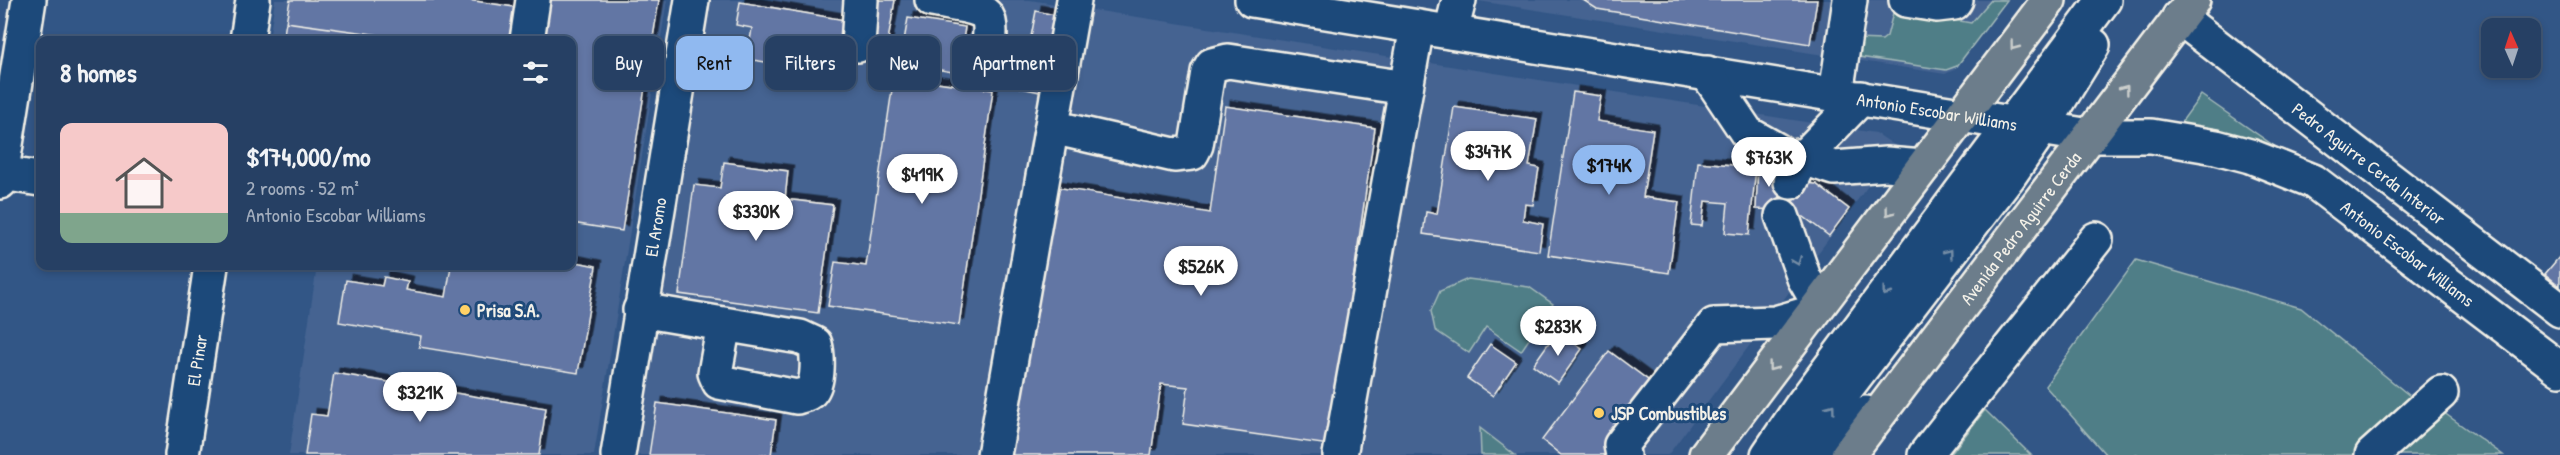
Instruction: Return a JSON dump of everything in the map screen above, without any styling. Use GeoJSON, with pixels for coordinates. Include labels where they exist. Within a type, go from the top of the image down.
{"type":"FeatureCollection","features":[{"type":"Feature","properties":{"kind":"main road"},"geometry":{"type":"LineString","coordinates":[[1706,455],[2049,0]]}},
{"type":"Feature","properties":{"kind":"main road","name":"Avenida Pedro Aguirre Cerda"},"geometry":{"type":"LineString","coordinates":[[1848,455],[2186,9]]}},
{"type":"Feature","properties":{"kind":"street"},"geometry":{"type":"LineString","coordinates":[[29,0],[1,177],[36,179]]}},
{"type":"Feature","properties":{"kind":"street"},"geometry":{"type":"LineString","coordinates":[[248,36],[253,0]]}},
{"type":"Feature","properties":{"kind":"street"},"geometry":{"type":"LineString","coordinates":[[527,36],[533,0]]}},
{"type":"Feature","properties":{"kind":"street","name":"El Aromo"},"geometry":{"type":"LineString","coordinates":[[618,455],[692,0]]}},
{"type":"Feature","properties":{"kind":"street"},"geometry":{"type":"LineString","coordinates":[[858,45],[861,0]]}},
{"type":"Feature","properties":{"kind":"street"},"geometry":{"type":"LineString","coordinates":[[932,0],[978,8],[990,19],[991,36]]}},
{"type":"Feature","properties":{"kind":"street"},"geometry":{"type":"LineString","coordinates":[[994,455],[1074,0]]}},
{"type":"Feature","properties":{"kind":"street","name":"Antonio Escobar Williams"},"geometry":{"type":"LineString","coordinates":[[1252,0],[2090,136],[2151,136],[2216,147],[2250,156],[2313,181],[2560,369]]}},
{"type":"Feature","properties":{"kind":"street"},"geometry":{"type":"LineString","coordinates":[[1451,32],[1459,0]]}},
{"type":"Feature","properties":{"kind":"street"},"geometry":{"type":"LineString","coordinates":[[1792,162],[1848,96],[1850,0]]}},
{"type":"Feature","properties":{"kind":"street"},"geometry":{"type":"LineString","coordinates":[[1906,0],[1937,6],[1954,3],[1956,0]]}},
{"type":"Feature","properties":{"kind":"street"},"geometry":{"type":"LineString","coordinates":[[1768,455],[1802,405],[2104,0]]}},
{"type":"Feature","properties":{"kind":"street"},"geometry":{"type":"LineString","coordinates":[[1796,455],[2002,184],[2042,128],[2094,43],[2126,0]]}},
{"type":"Feature","properties":{"kind":"street","name":"Pedro Aguirre Cerda Interior"},"geometry":{"type":"LineString","coordinates":[[2186,9],[2560,310]]}},
{"type":"Feature","properties":{"kind":"street"},"geometry":{"type":"LineString","coordinates":[[1340,455],[1344,447],[1417,27]]}},
{"type":"Feature","properties":{"kind":"street"},"geometry":{"type":"LineString","coordinates":[[1052,127],[1174,155],[1192,153],[1196,145],[1208,72],[1212,65],[1228,61],[1406,88]]}},
{"type":"Feature","properties":{"kind":"street"},"geometry":{"type":"LineString","coordinates":[[1707,74],[1747,133],[1792,162],[1834,168],[1886,164],[1923,167]]}},
{"type":"Feature","properties":{"kind":"street"},"geometry":{"type":"LineString","coordinates":[[1623,455],[1621,445],[1714,325],[1775,323],[1816,308],[1782,216]]}},
{"type":"Feature","properties":{"kind":"street"},"geometry":{"type":"LineString","coordinates":[[1925,455],[2096,239]]}},
{"type":"Feature","properties":{"kind":"street","name":"El Pinar"},"geometry":{"type":"LineString","coordinates":[[182,455],[210,270]]}},
{"type":"Feature","properties":{"kind":"street"},"geometry":{"type":"LineString","coordinates":[[640,310],[724,324]]}},
{"type":"Feature","properties":{"kind":"street"},"geometry":{"type":"LineString","coordinates":[[1825,455],[1928,349]]}},
{"type":"Feature","properties":{"kind":"street"},"geometry":{"type":"LineString","coordinates":[[2372,455],[2441,393]]}},
{"type":"Feature","properties":{"kind":"shaded area"},"geometry":{"type":"Polygon","coordinates":[[[275,0],[667,0],[661,36],[594,36],[594,90],[653,90],[594,455],[289,455],[316,270],[576,270],[576,36],[270,36],[275,0]]]}},
{"type":"Feature","properties":{"kind":"shaded area"},"geometry":{"type":"Polygon","coordinates":[[[706,0],[1030,0],[1876,133],[1897,147],[1668,455],[637,455],[692,90],[753,90],[753,36],[701,36],[706,0]]]}},
{"type":"Feature","properties":{"kind":"shaded area"},"geometry":{"type":"Polygon","coordinates":[[[1472,0],[2007,0],[1954,70],[1945,74],[1472,0]]]}},
{"type":"Feature","properties":{"kind":"green space"},"geometry":{"type":"Polygon","coordinates":[[[1991,0],[2007,0],[1957,66],[1946,70],[1853,56],[1856,39],[1882,40],[1887,36],[1894,9],[1971,23],[1991,0]]]}},
{"type":"Feature","properties":{"kind":"green space"},"geometry":{"type":"Polygon","coordinates":[[[2201,95],[2303,166],[2177,128],[2201,95]]]}},
{"type":"Feature","properties":{"kind":"green space"},"geometry":{"type":"Polygon","coordinates":[[[2136,260],[2301,308],[2415,400],[2355,455],[2106,455],[2045,386],[2136,260]]]}},
{"type":"Feature","properties":{"kind":"green space"},"geometry":{"type":"Polygon","coordinates":[[[1468,279],[1529,287],[1553,304],[1521,351],[1486,327],[1469,353],[1435,330],[1431,311],[1440,291],[1468,279]]]}},
{"type":"Feature","properties":{"kind":"green space"},"geometry":{"type":"Polygon","coordinates":[[[1985,410],[2031,455],[1950,455],[1985,410]]]}},
{"type":"Feature","properties":{"kind":"green space"},"geometry":{"type":"Polygon","coordinates":[[[2440,410],[2503,455],[2390,455],[2440,410]]]}},
{"type":"Feature","properties":{"kind":"green space"},"geometry":{"type":"Polygon","coordinates":[[[1480,428],[1515,455],[1481,455],[1480,428]]]}},
{"type":"Feature","properties":{"kind":"building"},"geometry":{"type":"Polygon","coordinates":[[[290,0],[468,0],[514,7],[510,36],[387,36],[286,22],[290,0]]]}},
{"type":"Feature","properties":{"kind":"building"},"geometry":{"type":"Polygon","coordinates":[[[541,0],[659,0],[653,36],[594,36],[594,90],[645,90],[622,231],[576,224],[576,36],[535,36],[541,0]]]}},
{"type":"Feature","properties":{"kind":"building"},"geometry":{"type":"Polygon","coordinates":[[[870,0],[895,0],[889,36],[868,36],[868,59],[861,58],[870,0]]]}},
{"type":"Feature","properties":{"kind":"building"},"geometry":{"type":"Polygon","coordinates":[[[1583,0],[1817,0],[1810,44],[1597,9],[1583,0]]]}},
{"type":"Feature","properties":{"kind":"building"},"geometry":{"type":"Polygon","coordinates":[[[740,2],[857,22],[854,36],[765,36],[765,62],[753,60],[752,28],[736,25],[740,2]]]}},
{"type":"Feature","properties":{"kind":"building"},"geometry":{"type":"Polygon","coordinates":[[[1036,11],[1064,17],[1060,36],[1031,36],[1036,11]]]}},
{"type":"Feature","properties":{"kind":"building"},"geometry":{"type":"Polygon","coordinates":[[[908,18],[965,27],[964,36],[952,36],[952,72],[940,70],[940,36],[905,36],[908,18]]]}},
{"type":"Feature","properties":{"kind":"building"},"geometry":{"type":"Polygon","coordinates":[[[286,22],[387,36],[284,36],[286,22]]]}},
{"type":"Feature","properties":{"kind":"building"},"geometry":{"type":"Polygon","coordinates":[[[940,83],[952,84],[952,90],[993,90],[959,325],[828,306],[835,262],[866,266],[892,90],[940,90],[940,83]]]}},
{"type":"Feature","properties":{"kind":"building"},"geometry":{"type":"Polygon","coordinates":[[[1030,90],[1050,90],[1049,94],[1030,90]]]}},
{"type":"Feature","properties":{"kind":"building"},"geometry":{"type":"Polygon","coordinates":[[[1573,92],[1601,96],[1597,121],[1653,130],[1643,197],[1679,202],[1669,273],[1548,255],[1573,92]]]}},
{"type":"Feature","properties":{"kind":"building"},"geometry":{"type":"Polygon","coordinates":[[[1225,106],[1375,128],[1329,445],[1183,424],[1188,387],[1161,384],[1151,455],[1009,455],[1056,187],[1210,213],[1225,106]]]}},
{"type":"Feature","properties":{"kind":"building"},"geometry":{"type":"Polygon","coordinates":[[[1454,107],[1537,119],[1529,166],[1539,168],[1533,205],[1525,204],[1523,220],[1543,224],[1539,251],[1423,234],[1426,212],[1437,214],[1454,107]]]}},
{"type":"Feature","properties":{"kind":"building"},"geometry":{"type":"Polygon","coordinates":[[[724,162],[788,171],[785,199],[833,205],[818,313],[679,294],[694,185],[720,188],[724,162]]]}},
{"type":"Feature","properties":{"kind":"building"},"geometry":{"type":"Polygon","coordinates":[[[1698,162],[1756,167],[1749,235],[1725,233],[1728,203],[1705,201],[1702,226],[1691,225],[1698,162]]]}},
{"type":"Feature","properties":{"kind":"building"},"geometry":{"type":"Polygon","coordinates":[[[1758,166],[1782,168],[1779,210],[1756,209],[1758,166]]]}},
{"type":"Feature","properties":{"kind":"building"},"geometry":{"type":"Polygon","coordinates":[[[1781,181],[1816,184],[1849,209],[1829,236],[1804,217],[1779,216],[1781,181]]]}},
{"type":"Feature","properties":{"kind":"building"},"geometry":{"type":"Polygon","coordinates":[[[2560,256],[2560,286],[2545,274],[2560,256]]]}},
{"type":"Feature","properties":{"kind":"building","name":"Prisa S.A."},"geometry":{"type":"Polygon","coordinates":[[[576,262],[596,266],[578,373],[419,347],[421,336],[339,322],[346,280],[382,286],[384,277],[408,282],[406,290],[446,297],[450,270],[576,270],[576,262]]]}},
{"type":"Feature","properties":{"kind":"building"},"geometry":{"type":"Polygon","coordinates":[[[1557,331],[1582,349],[1558,383],[1533,365],[1557,331]]]}},
{"type":"Feature","properties":{"kind":"building"},"geometry":{"type":"Polygon","coordinates":[[[1490,344],[1516,362],[1493,396],[1467,378],[1490,344]]]}},
{"type":"Feature","properties":{"kind":"building","name":"JSP Combustibles"},"geometry":{"type":"Polygon","coordinates":[[[1609,351],[1656,386],[1605,455],[1561,455],[1542,440],[1609,351]]]}},
{"type":"Feature","properties":{"kind":"building"},"geometry":{"type":"Polygon","coordinates":[[[334,373],[546,408],[539,455],[305,455],[311,414],[327,416],[334,373]]]}},
{"type":"Feature","properties":{"kind":"building"},"geometry":{"type":"Polygon","coordinates":[[[657,403],[776,420],[771,455],[649,455],[657,403]]]}},
{"type":"Feature","properties":{"kind":"place","name":"Prisa S.A."},"geometry":{"type":"Point","coordinates":[465,310]}},
{"type":"Feature","properties":{"kind":"place","name":"JSP Combustibles"},"geometry":{"type":"Point","coordinates":[1599,413]}}]}
